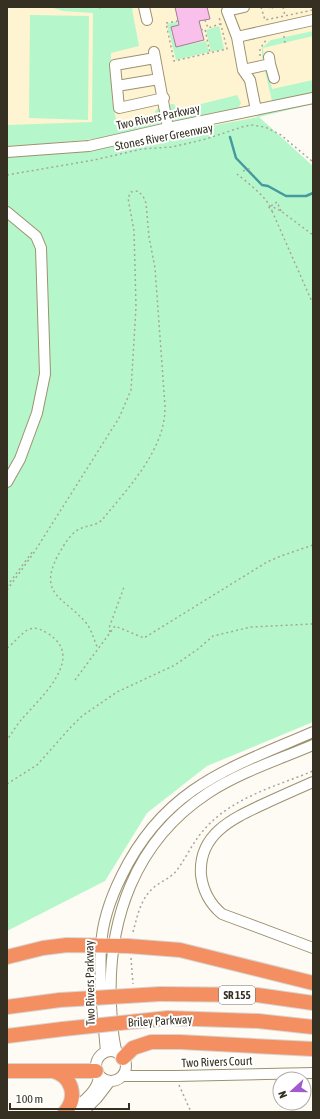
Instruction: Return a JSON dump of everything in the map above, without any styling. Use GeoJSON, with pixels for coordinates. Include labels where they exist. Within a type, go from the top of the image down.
{"type":"FeatureCollection","features":[{"type":"Feature","properties":{"kind":"highway"},"geometry":{"type":"LineString","coordinates":[[7,957],[43,948],[68,945],[128,946],[180,950],[313,983]]}},
{"type":"Feature","properties":{"kind":"highway","name":"Briley Parkway"},"geometry":{"type":"LineString","coordinates":[[7,1007],[60,1000],[160,994],[257,995],[313,1003]]}},
{"type":"Feature","properties":{"kind":"highway","name":"Briley Parkway"},"geometry":{"type":"LineString","coordinates":[[7,1036],[168,1018],[258,1022],[313,1028]]}},
{"type":"Feature","properties":{"kind":"highway"},"geometry":{"type":"LineString","coordinates":[[122,1059],[133,1048],[150,1042],[180,1042],[313,1049]]}},
{"type":"Feature","properties":{"kind":"highway"},"geometry":{"type":"LineString","coordinates":[[7,1071],[97,1073]]}},
{"type":"Feature","properties":{"kind":"highway"},"geometry":{"type":"LineString","coordinates":[[52,1071],[63,1076],[71,1088],[72,1099],[66,1112]]}},
{"type":"Feature","properties":{"kind":"street"},"geometry":{"type":"LineString","coordinates":[[144,7],[147,20]]}},
{"type":"Feature","properties":{"kind":"street"},"geometry":{"type":"LineString","coordinates":[[244,7],[227,10],[237,37],[243,70],[250,80],[256,110]]}},
{"type":"Feature","properties":{"kind":"street"},"geometry":{"type":"LineString","coordinates":[[237,37],[313,20]]}},
{"type":"Feature","properties":{"kind":"street"},"geometry":{"type":"LineString","coordinates":[[164,98],[119,108],[115,65],[155,55],[164,98],[168,128]]}},
{"type":"Feature","properties":{"kind":"street"},"geometry":{"type":"LineString","coordinates":[[243,70],[266,60],[274,78]]}},
{"type":"Feature","properties":{"kind":"street"},"geometry":{"type":"LineString","coordinates":[[117,86],[159,79]]}},
{"type":"Feature","properties":{"kind":"street","name":"Two Rivers Parkway"},"geometry":{"type":"LineString","coordinates":[[7,152],[88,146],[313,98]]}},
{"type":"Feature","properties":{"kind":"street"},"geometry":{"type":"LineString","coordinates":[[7,212],[36,236],[41,248],[45,374],[37,413],[20,459],[7,482]]}},
{"type":"Feature","properties":{"kind":"street","name":"Two Rivers Parkway"},"geometry":{"type":"LineString","coordinates":[[122,1059],[113,1041],[107,946],[108,908],[130,860],[144,837],[161,817],[186,794],[225,770],[313,732]]}},
{"type":"Feature","properties":{"kind":"street","name":"Two Rivers Parkway"},"geometry":{"type":"LineString","coordinates":[[106,1052],[101,987],[107,946],[129,888],[150,850],[170,825],[188,808],[209,793],[231,780],[313,745]]}},
{"type":"Feature","properties":{"kind":"street"},"geometry":{"type":"LineString","coordinates":[[313,782],[238,815],[226,823],[213,836],[203,853],[201,868],[205,892],[214,906],[222,914],[313,948]]}},
{"type":"Feature","properties":{"kind":"street"},"geometry":{"type":"LineString","coordinates":[[66,1112],[82,1102],[94,1089],[99,1081],[97,1061],[99,1056],[106,1052],[122,1059],[141,1073],[152,1075]]}},
{"type":"Feature","properties":{"kind":"street"},"geometry":{"type":"LineString","coordinates":[[83,1112],[97,1098],[110,1081],[122,1076],[122,1059]]}},
{"type":"Feature","properties":{"kind":"street"},"geometry":{"type":"LineString","coordinates":[[97,1073],[110,1081]]}},
{"type":"Feature","properties":{"kind":"street","name":"Two Rivers Court"},"geometry":{"type":"LineString","coordinates":[[122,1076],[313,1073]]}},
{"type":"Feature","properties":{"kind":"path"},"geometry":{"type":"LineString","coordinates":[[261,7],[265,20],[313,10]]}},
{"type":"Feature","properties":{"kind":"path"},"geometry":{"type":"LineString","coordinates":[[268,7],[272,9],[273,7]]}},
{"type":"Feature","properties":{"kind":"path"},"geometry":{"type":"LineString","coordinates":[[178,21],[166,23],[174,61],[227,50],[218,13]]}},
{"type":"Feature","properties":{"kind":"path"},"geometry":{"type":"LineString","coordinates":[[205,20],[208,28]]}},
{"type":"Feature","properties":{"kind":"path"},"geometry":{"type":"LineString","coordinates":[[201,30],[220,24]]}},
{"type":"Feature","properties":{"kind":"path"},"geometry":{"type":"LineString","coordinates":[[204,29],[210,53]]}},
{"type":"Feature","properties":{"kind":"path"},"geometry":{"type":"LineString","coordinates":[[279,37],[291,34]]}},
{"type":"Feature","properties":{"kind":"path"},"geometry":{"type":"LineString","coordinates":[[284,36],[285,43]]}},
{"type":"Feature","properties":{"kind":"path"},"geometry":{"type":"LineString","coordinates":[[266,60],[260,49],[267,40],[271,39]]}},
{"type":"Feature","properties":{"kind":"path","name":"Stones River Greenway"},"geometry":{"type":"LineString","coordinates":[[7,175],[94,160],[142,149],[172,147],[206,139],[251,125],[265,127],[281,135],[313,162]]}},
{"type":"Feature","properties":{"kind":"path"},"geometry":{"type":"LineString","coordinates":[[243,171],[252,168]]}},
{"type":"Feature","properties":{"kind":"path"},"geometry":{"type":"LineString","coordinates":[[237,174],[255,189],[270,206],[313,304]]}},
{"type":"Feature","properties":{"kind":"path"},"geometry":{"type":"LineString","coordinates":[[7,590],[36,548],[119,418],[131,390],[136,308],[134,225],[128,198],[131,192],[138,191],[143,196],[146,203],[149,237],[156,268],[165,402],[163,428],[159,442],[147,462],[102,520],[95,525],[77,531],[70,537],[57,559],[50,577],[50,585],[55,592],[88,626],[98,649]]}},
{"type":"Feature","properties":{"kind":"path"},"geometry":{"type":"LineString","coordinates":[[270,206],[277,202],[281,211]]}},
{"type":"Feature","properties":{"kind":"path"},"geometry":{"type":"LineString","coordinates":[[270,206],[281,211],[313,235]]}},
{"type":"Feature","properties":{"kind":"path"},"geometry":{"type":"LineString","coordinates":[[75,680],[110,632],[117,626],[140,638],[144,638],[267,562],[313,546]]}},
{"type":"Feature","properties":{"kind":"path"},"geometry":{"type":"LineString","coordinates":[[7,586],[36,548]]}},
{"type":"Feature","properties":{"kind":"path"},"geometry":{"type":"LineString","coordinates":[[110,632],[109,628],[124,587]]}},
{"type":"Feature","properties":{"kind":"path"},"geometry":{"type":"LineString","coordinates":[[7,784],[37,765],[82,716],[117,692],[174,665],[198,649],[213,636],[251,627],[313,624]]}},
{"type":"Feature","properties":{"kind":"path"},"geometry":{"type":"LineString","coordinates":[[7,648],[29,628],[36,628],[48,633],[57,641],[61,647],[62,656],[60,672],[55,682],[21,720],[7,740]]}},
{"type":"Feature","properties":{"kind":"path"},"geometry":{"type":"LineString","coordinates":[[178,1084],[191,1112]]}},
{"type":"Feature","properties":{"kind":"shaded area"},"geometry":{"type":"Polygon","coordinates":[[[7,7],[313,7],[313,103],[258,117],[126,142],[7,148],[7,7]]]}},
{"type":"Feature","properties":{"kind":"green space"},"geometry":{"type":"Polygon","coordinates":[[[50,7],[135,7],[132,9],[139,46],[111,53],[112,100],[117,124],[156,115],[155,111],[159,108],[162,111],[164,124],[161,127],[123,135],[84,140],[7,146],[7,125],[92,122],[93,13],[63,11],[50,7]]]}},
{"type":"Feature","properties":{"kind":"green space"},"geometry":{"type":"Polygon","coordinates":[[[30,15],[89,16],[88,120],[29,118],[30,15]]]}},
{"type":"Feature","properties":{"kind":"green space"},"geometry":{"type":"Polygon","coordinates":[[[177,21],[178,25],[171,32],[176,47],[206,41],[209,52],[176,60],[167,24],[177,21]]]}},
{"type":"Feature","properties":{"kind":"green space"},"geometry":{"type":"Polygon","coordinates":[[[219,26],[224,49],[211,52],[206,30],[219,26]]]}},
{"type":"Feature","properties":{"kind":"green space"},"geometry":{"type":"Polygon","coordinates":[[[313,31],[313,36],[263,48],[264,57],[262,59],[262,48],[271,40],[313,31]]]}},
{"type":"Feature","properties":{"kind":"green space"},"geometry":{"type":"Polygon","coordinates":[[[265,71],[268,73],[272,89],[313,80],[313,93],[272,101],[265,71]]]}},
{"type":"Feature","properties":{"kind":"green space"},"geometry":{"type":"Polygon","coordinates":[[[237,95],[241,103],[238,109],[175,122],[172,120],[169,106],[171,104],[174,104],[177,110],[237,95]]]}},
{"type":"Feature","properties":{"kind":"green space"},"geometry":{"type":"Polygon","coordinates":[[[313,103],[259,117],[313,166],[313,722],[207,766],[147,813],[105,881],[7,931],[7,148],[126,142],[258,117],[257,115],[313,103]]]}},
{"type":"Feature","properties":{"kind":"building"},"geometry":{"type":"Polygon","coordinates":[[[175,7],[207,7],[210,19],[199,21],[204,40],[176,47],[171,27],[179,25],[175,7]]]}},
{"type":"Feature","properties":{"kind":"waterway"},"geometry":{"type":"LineString","coordinates":[[230,137],[236,158],[262,185],[268,186],[286,196],[306,196],[313,193]]}}]}
